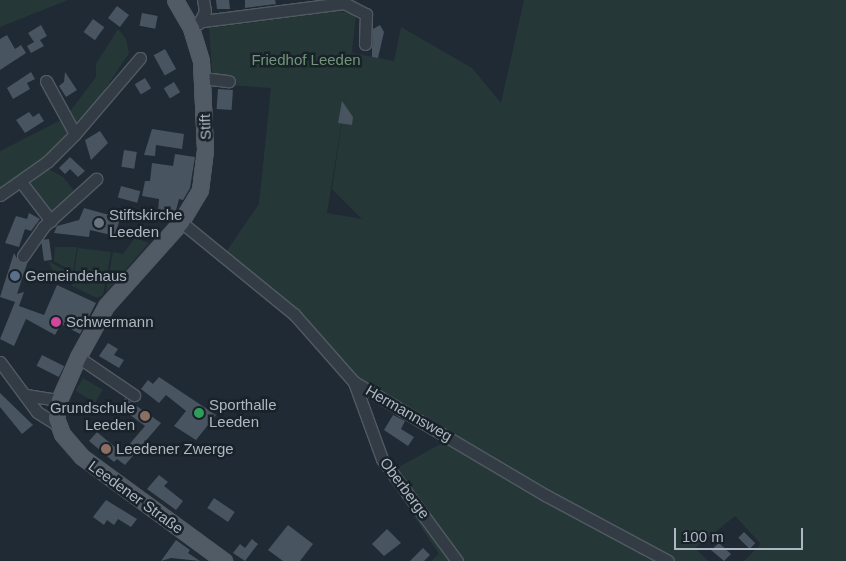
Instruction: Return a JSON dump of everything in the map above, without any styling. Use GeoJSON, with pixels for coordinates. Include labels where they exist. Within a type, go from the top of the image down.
{"type":"FeatureCollection","features":[{"type":"Feature","properties":{"kind":"main road","name":"Stift"},"geometry":{"type":"LineString","coordinates":[[78,357],[106,306],[181,222],[194,203],[203,178],[203,78],[195,25],[174,0]]}},
{"type":"Feature","properties":{"kind":"main road"},"geometry":{"type":"LineString","coordinates":[[58,425],[59,400],[78,357]]}},
{"type":"Feature","properties":{"kind":"main road","name":"Leedener Straße"},"geometry":{"type":"LineString","coordinates":[[58,425],[82,457],[224,561]]}},
{"type":"Feature","properties":{"kind":"street"},"geometry":{"type":"LineString","coordinates":[[203,0],[195,25],[344,3],[366,14],[365,44]]}},
{"type":"Feature","properties":{"kind":"street"},"geometry":{"type":"LineString","coordinates":[[1,190],[21,182],[75,134],[140,58]]}},
{"type":"Feature","properties":{"kind":"street"},"geometry":{"type":"LineString","coordinates":[[203,78],[229,81]]}},
{"type":"Feature","properties":{"kind":"street"},"geometry":{"type":"LineString","coordinates":[[46,81],[75,134]]}},
{"type":"Feature","properties":{"kind":"street"},"geometry":{"type":"LineString","coordinates":[[23,256],[30,242],[96,179]]}},
{"type":"Feature","properties":{"kind":"street"},"geometry":{"type":"LineString","coordinates":[[21,182],[51,221]]}},
{"type":"Feature","properties":{"kind":"street","name":"Hermannsweg"},"geometry":{"type":"LineString","coordinates":[[181,222],[294,314],[354,382],[546,496],[668,561]]}},
{"type":"Feature","properties":{"kind":"street"},"geometry":{"type":"LineString","coordinates":[[78,357],[134,395]]}},
{"type":"Feature","properties":{"kind":"street"},"geometry":{"type":"LineString","coordinates":[[0,362],[37,412],[58,425]]}},
{"type":"Feature","properties":{"kind":"street","name":"Oberberge"},"geometry":{"type":"LineString","coordinates":[[354,382],[382,459],[457,561]]}},
{"type":"Feature","properties":{"kind":"street"},"geometry":{"type":"LineString","coordinates":[[26,395],[59,400]]}},
{"type":"Feature","properties":{"kind":"green space"},"geometry":{"type":"Polygon","coordinates":[[[0,0],[68,0],[0,27],[0,0]]]}},
{"type":"Feature","properties":{"kind":"green space","name":"Friedhof Leeden"},"geometry":{"type":"Polygon","coordinates":[[[524,0],[846,0],[846,561],[744,561],[761,544],[735,516],[695,548],[708,561],[677,561],[648,550],[644,557],[655,561],[431,561],[439,554],[386,474],[448,440],[358,378],[226,252],[259,204],[271,88],[213,84],[209,28],[339,11],[356,15],[351,59],[352,53],[394,61],[401,27],[472,68],[501,103],[524,0]],[[347,89],[327,213],[362,219],[332,189],[347,89]]]}},
{"type":"Feature","properties":{"kind":"green space"},"geometry":{"type":"Polygon","coordinates":[[[118,29],[126,39],[129,53],[90,112],[75,125],[68,114],[96,77],[96,64],[118,29]]]}},
{"type":"Feature","properties":{"kind":"green space"},"geometry":{"type":"Polygon","coordinates":[[[63,119],[71,134],[46,159],[0,191],[0,151],[63,119]]]}},
{"type":"Feature","properties":{"kind":"green space"},"geometry":{"type":"Polygon","coordinates":[[[47,168],[63,177],[76,193],[49,214],[28,186],[47,168]]]}},
{"type":"Feature","properties":{"kind":"green space"},"geometry":{"type":"Polygon","coordinates":[[[135,238],[149,243],[106,292],[113,252],[123,254],[135,238]]]}},
{"type":"Feature","properties":{"kind":"green space"},"geometry":{"type":"Polygon","coordinates":[[[55,247],[77,247],[73,272],[54,261],[55,247]]]}},
{"type":"Feature","properties":{"kind":"green space"},"geometry":{"type":"Polygon","coordinates":[[[78,248],[111,252],[103,295],[97,298],[72,286],[78,248]]]}},
{"type":"Feature","properties":{"kind":"green space"},"geometry":{"type":"Polygon","coordinates":[[[48,261],[72,274],[71,280],[55,276],[48,261]]]}},
{"type":"Feature","properties":{"kind":"green space"},"geometry":{"type":"Polygon","coordinates":[[[83,378],[103,390],[95,403],[75,391],[83,378]]]}},
{"type":"Feature","properties":{"kind":"building"},"geometry":{"type":"Polygon","coordinates":[[[216,0],[229,0],[230,9],[217,9],[216,0]]]}},
{"type":"Feature","properties":{"kind":"building"},"geometry":{"type":"Polygon","coordinates":[[[245,0],[275,0],[276,4],[245,8],[245,0]]]}},
{"type":"Feature","properties":{"kind":"building"},"geometry":{"type":"Polygon","coordinates":[[[117,6],[129,15],[120,27],[108,18],[117,6]]]}},
{"type":"Feature","properties":{"kind":"building"},"geometry":{"type":"Polygon","coordinates":[[[142,13],[158,16],[155,29],[140,26],[142,13]]]}},
{"type":"Feature","properties":{"kind":"building"},"geometry":{"type":"Polygon","coordinates":[[[93,19],[104,27],[95,40],[84,32],[93,19]]]}},
{"type":"Feature","properties":{"kind":"building"},"geometry":{"type":"Polygon","coordinates":[[[41,25],[47,36],[40,40],[44,46],[31,53],[27,46],[34,42],[28,33],[41,25]]]}},
{"type":"Feature","properties":{"kind":"building"},"geometry":{"type":"Polygon","coordinates":[[[380,25],[384,32],[378,58],[372,57],[373,29],[380,25]]]}},
{"type":"Feature","properties":{"kind":"building"},"geometry":{"type":"Polygon","coordinates":[[[7,35],[15,49],[21,45],[26,53],[0,70],[0,39],[7,35]]]}},
{"type":"Feature","properties":{"kind":"building"},"geometry":{"type":"Polygon","coordinates":[[[165,49],[176,69],[165,75],[154,55],[165,49]]]}},
{"type":"Feature","properties":{"kind":"building"},"geometry":{"type":"Polygon","coordinates":[[[31,72],[35,79],[27,83],[30,89],[13,99],[7,88],[31,72]]]}},
{"type":"Feature","properties":{"kind":"building"},"geometry":{"type":"Polygon","coordinates":[[[65,72],[77,90],[66,97],[59,86],[64,82],[65,72]]]}},
{"type":"Feature","properties":{"kind":"building"},"geometry":{"type":"Polygon","coordinates":[[[145,78],[151,88],[141,94],[135,84],[145,78]]]}},
{"type":"Feature","properties":{"kind":"building"},"geometry":{"type":"Polygon","coordinates":[[[174,82],[180,92],[170,98],[164,88],[174,82]]]}},
{"type":"Feature","properties":{"kind":"building"},"geometry":{"type":"Polygon","coordinates":[[[218,89],[233,90],[232,110],[217,109],[218,89]]]}},
{"type":"Feature","properties":{"kind":"building"},"geometry":{"type":"Polygon","coordinates":[[[342,101],[353,117],[352,125],[338,123],[342,101]]]}},
{"type":"Feature","properties":{"kind":"building"},"geometry":{"type":"Polygon","coordinates":[[[29,112],[33,117],[39,113],[44,121],[25,133],[16,120],[29,112]]]}},
{"type":"Feature","properties":{"kind":"building"},"geometry":{"type":"Polygon","coordinates":[[[152,129],[184,134],[182,149],[156,145],[155,156],[144,155],[152,129]]]}},
{"type":"Feature","properties":{"kind":"building"},"geometry":{"type":"Polygon","coordinates":[[[100,131],[108,143],[91,160],[85,140],[100,131]]]}},
{"type":"Feature","properties":{"kind":"building"},"geometry":{"type":"Polygon","coordinates":[[[124,150],[137,152],[134,169],[121,167],[124,150]]]}},
{"type":"Feature","properties":{"kind":"building"},"geometry":{"type":"Polygon","coordinates":[[[175,154],[195,157],[190,188],[183,200],[179,199],[175,214],[158,212],[159,199],[142,196],[145,181],[150,181],[152,163],[173,166],[175,154]]]}},
{"type":"Feature","properties":{"kind":"building"},"geometry":{"type":"Polygon","coordinates":[[[70,157],[85,171],[78,177],[70,169],[65,174],[59,168],[70,157]]]}},
{"type":"Feature","properties":{"kind":"building"},"geometry":{"type":"Polygon","coordinates":[[[121,186],[140,191],[137,203],[118,198],[121,186]]]}},
{"type":"Feature","properties":{"kind":"building","name":"Stiftskirche Leeden"},"geometry":{"type":"Polygon","coordinates":[[[84,208],[120,218],[115,236],[90,230],[89,237],[54,233],[57,226],[79,220],[84,208]]]}},
{"type":"Feature","properties":{"kind":"building"},"geometry":{"type":"Polygon","coordinates":[[[29,213],[40,219],[31,231],[25,229],[19,247],[5,243],[16,216],[27,219],[29,213]]]}},
{"type":"Feature","properties":{"kind":"building"},"geometry":{"type":"Polygon","coordinates":[[[49,239],[52,260],[44,261],[41,240],[49,239]]]}},
{"type":"Feature","properties":{"kind":"building"},"geometry":{"type":"Polygon","coordinates":[[[14,253],[19,262],[28,261],[17,294],[24,292],[19,306],[44,315],[57,285],[96,303],[80,334],[61,324],[55,335],[26,319],[14,346],[0,339],[15,302],[0,297],[14,253]]]}},
{"type":"Feature","properties":{"kind":"building"},"geometry":{"type":"Polygon","coordinates":[[[108,343],[118,349],[114,355],[124,360],[119,368],[99,356],[108,343]]]}},
{"type":"Feature","properties":{"kind":"building"},"geometry":{"type":"Polygon","coordinates":[[[42,355],[64,366],[59,377],[37,366],[42,355]]]}},
{"type":"Feature","properties":{"kind":"building","name":"Sporthalle Leeden"},"geometry":{"type":"Polygon","coordinates":[[[159,377],[216,415],[196,440],[174,426],[186,411],[166,395],[159,403],[141,389],[148,380],[153,384],[159,377]]]}},
{"type":"Feature","properties":{"kind":"building"},"geometry":{"type":"Polygon","coordinates":[[[0,393],[33,425],[22,434],[0,407],[0,393]]]}},
{"type":"Feature","properties":{"kind":"building"},"geometry":{"type":"Polygon","coordinates":[[[125,398],[161,423],[125,465],[117,459],[114,462],[89,441],[97,432],[122,453],[145,426],[119,407],[125,398]]]}},
{"type":"Feature","properties":{"kind":"building"},"geometry":{"type":"Polygon","coordinates":[[[393,415],[405,421],[401,429],[414,437],[408,446],[384,430],[393,415]]]}},
{"type":"Feature","properties":{"kind":"building"},"geometry":{"type":"Polygon","coordinates":[[[159,475],[168,482],[164,486],[183,501],[176,510],[147,489],[159,475]]]}},
{"type":"Feature","properties":{"kind":"building"},"geometry":{"type":"Polygon","coordinates":[[[214,498],[235,512],[228,522],[207,508],[214,498]]]}},
{"type":"Feature","properties":{"kind":"building"},"geometry":{"type":"Polygon","coordinates":[[[106,500],[137,519],[131,527],[118,519],[114,525],[107,520],[104,525],[93,517],[106,500]]]}},
{"type":"Feature","properties":{"kind":"building"},"geometry":{"type":"Polygon","coordinates":[[[288,525],[313,544],[300,561],[283,561],[268,550],[288,525]]]}},
{"type":"Feature","properties":{"kind":"building"},"geometry":{"type":"Polygon","coordinates":[[[387,529],[401,543],[384,556],[372,544],[387,529]]]}},
{"type":"Feature","properties":{"kind":"building"},"geometry":{"type":"Polygon","coordinates":[[[744,532],[755,543],[750,549],[738,538],[744,532]]]}},
{"type":"Feature","properties":{"kind":"building"},"geometry":{"type":"Polygon","coordinates":[[[252,539],[258,544],[245,561],[233,553],[240,544],[245,548],[252,539]]]}},
{"type":"Feature","properties":{"kind":"building"},"geometry":{"type":"Polygon","coordinates":[[[176,540],[190,550],[188,553],[200,561],[171,558],[161,561],[176,540]]]}},
{"type":"Feature","properties":{"kind":"building"},"geometry":{"type":"Polygon","coordinates":[[[719,543],[731,554],[724,561],[711,550],[719,543]]]}},
{"type":"Feature","properties":{"kind":"building"},"geometry":{"type":"Polygon","coordinates":[[[423,548],[430,555],[424,561],[410,561],[423,548]]]}},
{"type":"Feature","properties":{"kind":"place","name":"Stiftskirche Leeden"},"geometry":{"type":"Point","coordinates":[99,223]}},
{"type":"Feature","properties":{"kind":"place","name":"Gemeindehaus"},"geometry":{"type":"Point","coordinates":[15,276]}},
{"type":"Feature","properties":{"kind":"place","name":"Schwermann"},"geometry":{"type":"Point","coordinates":[56,322]}},
{"type":"Feature","properties":{"kind":"place","name":"Sporthalle Leeden"},"geometry":{"type":"Point","coordinates":[199,413]}},
{"type":"Feature","properties":{"kind":"place","name":"Grundschule Leeden"},"geometry":{"type":"Point","coordinates":[145,416]}},
{"type":"Feature","properties":{"kind":"place","name":"Leedener Zwerge"},"geometry":{"type":"Point","coordinates":[106,449]}}]}
